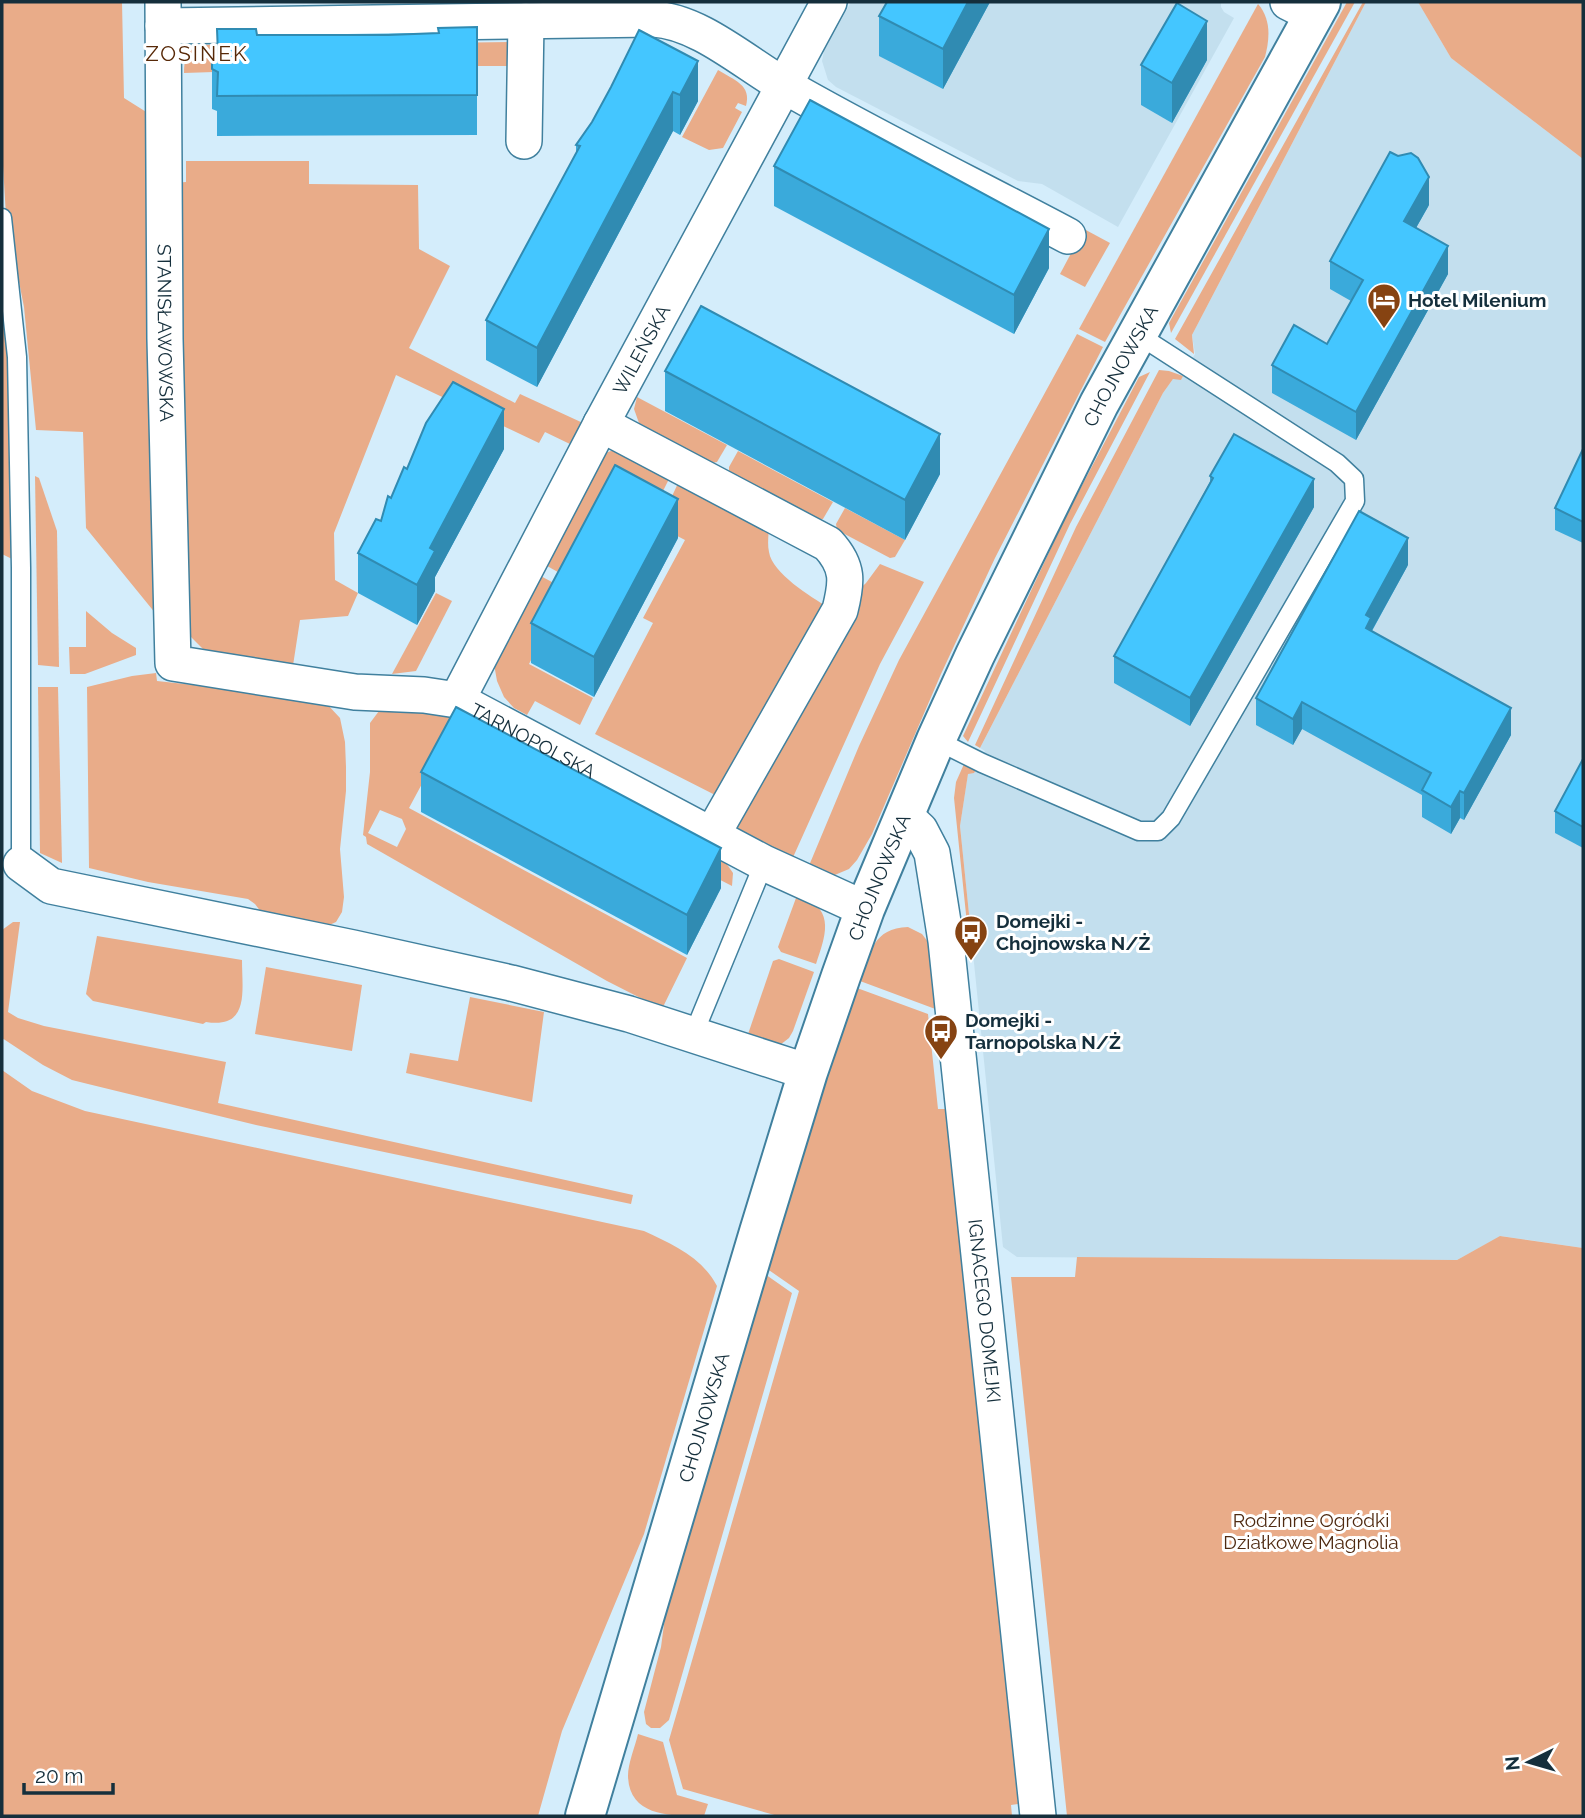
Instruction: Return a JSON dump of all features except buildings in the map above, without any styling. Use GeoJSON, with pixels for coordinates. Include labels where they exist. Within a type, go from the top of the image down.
{"type":"FeatureCollection","features":[{"type":"Feature","properties":{"kind":"main road","name":"CHOJNOWSKA"},"geometry":{"type":"LineString","coordinates":[[593,1814],[808,1072],[865,909],[936,740],[1065,470],[1308,6]]}},
{"type":"Feature","properties":{"kind":"street","name":"WILEŃSKA"},"geometry":{"type":"LineString","coordinates":[[457,700],[601,424],[829,2]]}},
{"type":"Feature","properties":{"kind":"street"},"geometry":{"type":"LineString","coordinates":[[163,14],[526,21],[653,19],[675,22],[703,35],[784,86],[1068,236]]}},
{"type":"Feature","properties":{"kind":"street","name":"STANISŁAWOWSKA"},"geometry":{"type":"LineString","coordinates":[[163,14],[165,340],[173,663]]}},
{"type":"Feature","properties":{"kind":"street"},"geometry":{"type":"LineString","coordinates":[[524,141],[526,21]]}},
{"type":"Feature","properties":{"kind":"street"},"geometry":{"type":"LineString","coordinates":[[601,424],[828,544],[839,556],[844,570],[846,584],[840,610],[712,835]]}},
{"type":"Feature","properties":{"kind":"street","name":"TARNOPOLSKA"},"geometry":{"type":"LineString","coordinates":[[173,663],[355,692],[424,695],[457,700],[764,863],[865,909]]}},
{"type":"Feature","properties":{"kind":"street","name":"IGNACEGO DOMEJKI"},"geometry":{"type":"LineString","coordinates":[[904,815],[920,830],[928,843],[947,941],[1038,1816]]}},
{"type":"Feature","properties":{"kind":"street"},"geometry":{"type":"LineString","coordinates":[[21,864],[51,886],[353,947],[511,983],[694,1033],[808,1072]]}},
{"type":"Feature","properties":{"kind":"lane"},"geometry":{"type":"LineString","coordinates":[[2,218],[17,357],[21,569],[21,864]]}},
{"type":"Feature","properties":{"kind":"lane"},"geometry":{"type":"LineString","coordinates":[[936,740],[982,763],[1139,831],[1158,831],[1171,818],[1355,501],[1354,479],[1338,463],[1137,334]]}},
{"type":"Feature","properties":{"kind":"lane"},"geometry":{"type":"LineString","coordinates":[[694,1033],[764,863]]}},
{"type":"Feature","properties":{"kind":"shaded area"},"geometry":{"type":"Polygon","coordinates":[[[851,2],[1221,2],[1224,12],[1234,18],[1118,227],[1042,184],[1018,181],[836,87],[828,80],[822,61],[824,51],[851,2]]]}},
{"type":"Feature","properties":{"kind":"shaded area"},"geometry":{"type":"Polygon","coordinates":[[[1366,2],[1418,2],[1451,58],[1583,159],[1583,1248],[1501,1236],[1457,1260],[1017,1257],[1003,1247],[960,826],[968,773],[974,773],[976,770],[985,751],[980,748],[1163,393],[1173,379],[1181,379],[1195,354],[1192,335],[1366,2]]]}},
{"type":"Feature","properties":{"kind":"green space"},"geometry":{"type":"Polygon","coordinates":[[[2,2],[122,2],[124,98],[151,115],[156,614],[86,528],[83,432],[36,430],[24,307],[6,216],[2,149],[2,2]]]}},
{"type":"Feature","properties":{"kind":"green space"},"geometry":{"type":"Polygon","coordinates":[[[1347,2],[1355,2],[1171,333],[1169,323],[1347,2]]]}},
{"type":"Feature","properties":{"kind":"green space"},"geometry":{"type":"Polygon","coordinates":[[[1363,2],[1366,2],[1192,335],[1194,354],[1175,339],[1363,2]]]}},
{"type":"Feature","properties":{"kind":"green space"},"geometry":{"type":"Polygon","coordinates":[[[1418,2],[1583,2],[1583,159],[1451,58],[1418,2]]]}},
{"type":"Feature","properties":{"kind":"green space"},"geometry":{"type":"Polygon","coordinates":[[[1258,4],[1268,29],[1265,57],[1105,342],[1079,329],[1258,4]]]}},
{"type":"Feature","properties":{"kind":"green space"},"geometry":{"type":"Polygon","coordinates":[[[512,42],[514,66],[439,66],[438,43],[512,42]]]}},
{"type":"Feature","properties":{"kind":"green space"},"geometry":{"type":"Polygon","coordinates":[[[255,44],[214,72],[184,73],[186,57],[197,45],[255,44]]]}},
{"type":"Feature","properties":{"kind":"green space"},"geometry":{"type":"Polygon","coordinates":[[[718,70],[744,88],[747,99],[746,106],[738,103],[735,108],[742,112],[723,148],[709,150],[682,137],[718,70]]]}},
{"type":"Feature","properties":{"kind":"green space"},"geometry":{"type":"Polygon","coordinates":[[[186,161],[309,161],[309,184],[418,185],[419,249],[450,266],[409,348],[515,403],[520,394],[583,423],[572,445],[545,432],[539,443],[396,375],[334,533],[335,580],[358,593],[348,616],[300,620],[292,672],[208,654],[184,626],[173,183],[186,182],[186,161]]]}},
{"type":"Feature","properties":{"kind":"green space"},"geometry":{"type":"Polygon","coordinates":[[[1084,229],[1110,243],[1085,287],[1060,274],[1084,229]]]}},
{"type":"Feature","properties":{"kind":"green space"},"geometry":{"type":"Polygon","coordinates":[[[2,299],[11,350],[12,559],[2,554],[2,299]]]}},
{"type":"Feature","properties":{"kind":"green space"},"geometry":{"type":"Polygon","coordinates":[[[1077,334],[1103,347],[995,558],[941,674],[872,834],[849,869],[830,877],[808,868],[859,746],[899,660],[1077,334]]]}},
{"type":"Feature","properties":{"kind":"green space"},"geometry":{"type":"Polygon","coordinates":[[[1159,370],[1183,376],[1181,380],[1173,379],[1163,393],[980,748],[975,745],[1076,527],[1159,370]]]}},
{"type":"Feature","properties":{"kind":"green space"},"geometry":{"type":"Polygon","coordinates":[[[1150,372],[1070,524],[968,742],[963,736],[1067,514],[1139,377],[1150,372]]]}},
{"type":"Feature","properties":{"kind":"green space"},"geometry":{"type":"Polygon","coordinates":[[[637,397],[727,445],[717,462],[712,463],[639,423],[634,409],[637,397]]]}},
{"type":"Feature","properties":{"kind":"green space"},"geometry":{"type":"Polygon","coordinates":[[[619,448],[672,473],[648,521],[572,580],[540,562],[600,455],[619,448]]]}},
{"type":"Feature","properties":{"kind":"green space"},"geometry":{"type":"Polygon","coordinates":[[[738,451],[833,502],[823,519],[819,520],[729,473],[729,467],[738,451]]]}},
{"type":"Feature","properties":{"kind":"green space"},"geometry":{"type":"Polygon","coordinates":[[[35,476],[39,478],[57,531],[59,667],[38,665],[35,476]]]}},
{"type":"Feature","properties":{"kind":"green space"},"geometry":{"type":"Polygon","coordinates":[[[681,477],[769,524],[769,552],[777,568],[793,584],[828,607],[723,799],[595,734],[653,623],[643,618],[685,540],[658,526],[681,477]]]}},
{"type":"Feature","properties":{"kind":"green space"},"geometry":{"type":"Polygon","coordinates":[[[845,508],[905,540],[895,557],[890,558],[837,530],[836,524],[845,508]]]}},
{"type":"Feature","properties":{"kind":"green space"},"geometry":{"type":"Polygon","coordinates":[[[880,564],[924,582],[880,664],[790,864],[742,838],[737,828],[737,817],[854,594],[880,564]]]}},
{"type":"Feature","properties":{"kind":"green space"},"geometry":{"type":"Polygon","coordinates":[[[535,573],[567,590],[529,664],[593,698],[580,725],[535,701],[527,715],[514,708],[504,697],[497,681],[494,664],[535,573]]]}},
{"type":"Feature","properties":{"kind":"green space"},"geometry":{"type":"Polygon","coordinates":[[[436,593],[452,601],[416,671],[392,674],[436,593]]]}},
{"type":"Feature","properties":{"kind":"green space"},"geometry":{"type":"Polygon","coordinates":[[[86,611],[112,633],[136,648],[136,655],[85,674],[70,674],[69,647],[86,647],[86,611]]]}},
{"type":"Feature","properties":{"kind":"green space"},"geometry":{"type":"Polygon","coordinates":[[[156,673],[157,681],[295,696],[326,703],[340,718],[346,767],[340,849],[344,897],[342,912],[336,922],[325,927],[270,924],[248,899],[148,882],[89,868],[87,687],[156,673]]]}},
{"type":"Feature","properties":{"kind":"green space"},"geometry":{"type":"Polygon","coordinates":[[[38,687],[58,687],[62,863],[40,853],[38,687]]]}},
{"type":"Feature","properties":{"kind":"green space"},"geometry":{"type":"Polygon","coordinates":[[[382,707],[459,715],[409,808],[687,958],[662,1009],[607,981],[367,844],[363,835],[370,772],[370,723],[382,707]],[[380,810],[368,833],[397,847],[406,829],[402,819],[380,810]]]}},
{"type":"Feature","properties":{"kind":"green space"},"geometry":{"type":"Polygon","coordinates":[[[964,764],[976,770],[968,774],[960,826],[973,953],[970,953],[954,798],[956,782],[964,764]]]}},
{"type":"Feature","properties":{"kind":"green space"},"geometry":{"type":"Polygon","coordinates":[[[677,840],[726,863],[733,873],[732,886],[670,854],[677,840]]]}},
{"type":"Feature","properties":{"kind":"green space"},"geometry":{"type":"Polygon","coordinates":[[[802,896],[813,902],[824,917],[824,935],[816,964],[781,952],[778,947],[796,898],[802,896]]]}},
{"type":"Feature","properties":{"kind":"green space"},"geometry":{"type":"Polygon","coordinates":[[[13,922],[20,922],[8,1012],[18,1018],[44,1026],[226,1062],[218,1103],[633,1195],[631,1204],[256,1125],[72,1080],[2,1038],[2,930],[13,922]]]}},
{"type":"Feature","properties":{"kind":"green space"},"geometry":{"type":"Polygon","coordinates":[[[908,927],[922,934],[928,942],[938,1010],[860,981],[870,952],[880,937],[896,928],[908,927]]]}},
{"type":"Feature","properties":{"kind":"green space"},"geometry":{"type":"Polygon","coordinates":[[[97,936],[242,960],[242,995],[237,1014],[220,1023],[203,1024],[93,1001],[86,994],[97,936]]]}},
{"type":"Feature","properties":{"kind":"green space"},"geometry":{"type":"Polygon","coordinates":[[[779,959],[814,972],[793,1031],[780,1045],[746,1040],[773,961],[779,959]]]}},
{"type":"Feature","properties":{"kind":"green space"},"geometry":{"type":"Polygon","coordinates":[[[266,967],[362,985],[352,1051],[255,1034],[266,967]]]}},
{"type":"Feature","properties":{"kind":"green space"},"geometry":{"type":"Polygon","coordinates":[[[857,988],[928,1014],[938,1109],[948,1109],[1018,1804],[1011,1805],[1012,1816],[778,1816],[683,1789],[669,1740],[799,1291],[763,1266],[857,988]]]}},
{"type":"Feature","properties":{"kind":"green space"},"geometry":{"type":"Polygon","coordinates":[[[470,997],[544,1012],[532,1102],[406,1073],[410,1053],[458,1061],[470,997]]]}},
{"type":"Feature","properties":{"kind":"green space"},"geometry":{"type":"Polygon","coordinates":[[[2,1070],[32,1091],[85,1111],[644,1231],[685,1252],[711,1276],[717,1286],[644,1534],[562,1731],[538,1816],[2,1816],[2,1070]]]}},
{"type":"Feature","properties":{"kind":"green space","name":"Rodzinne Ogródki Działkowe Magnolia"},"geometry":{"type":"Polygon","coordinates":[[[1500,1236],[1583,1248],[1583,1816],[1067,1816],[1011,1277],[1075,1277],[1077,1257],[1457,1260],[1500,1236]]]}},
{"type":"Feature","properties":{"kind":"green space"},"geometry":{"type":"Polygon","coordinates":[[[762,1272],[792,1293],[669,1720],[660,1728],[651,1728],[646,1724],[644,1712],[661,1647],[670,1580],[762,1272]]]}},
{"type":"Feature","properties":{"kind":"green space"},"geometry":{"type":"Polygon","coordinates":[[[638,1734],[663,1742],[677,1795],[708,1804],[704,1816],[655,1812],[636,1800],[630,1790],[628,1776],[638,1734]]]}},
{"type":"Feature","properties":{"kind":"place","name":"Hotel Milenium"},"geometry":{"type":"Point","coordinates":[1384,330]}},
{"type":"Feature","properties":{"kind":"place","name":"Domejki - Chojnowska N/Ż"},"geometry":{"type":"Point","coordinates":[971,962]}},
{"type":"Feature","properties":{"kind":"place","name":"Domejki - Tarnopolska N/Ż"},"geometry":{"type":"Point","coordinates":[941,1061]}},
{"type":"Feature","properties":{"kind":"district","name":"ZOSINEK"},"geometry":{"type":"Point","coordinates":[197,54]}}]}
